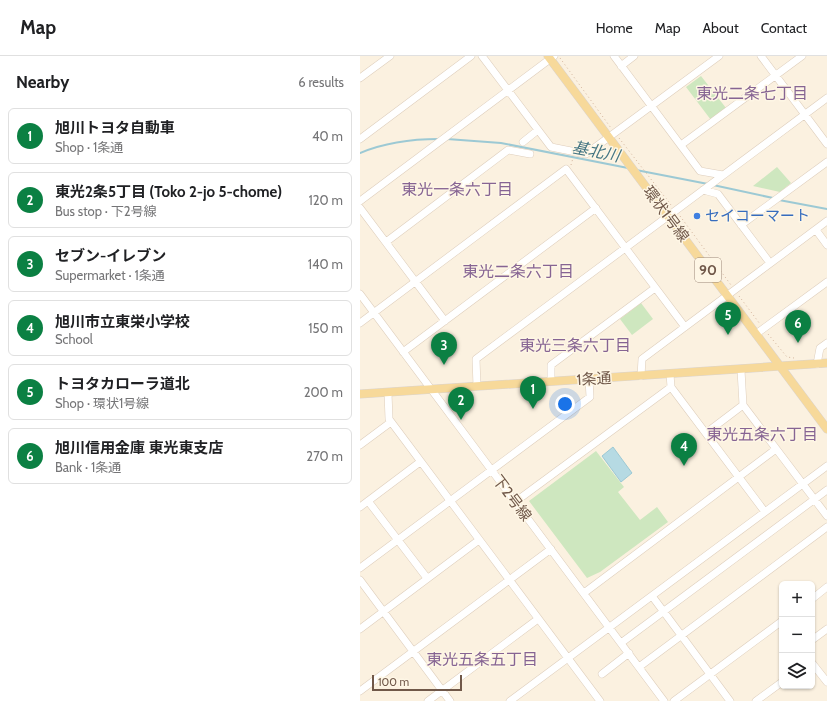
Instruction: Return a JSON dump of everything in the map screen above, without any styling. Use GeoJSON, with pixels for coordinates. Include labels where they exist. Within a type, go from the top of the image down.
{"type":"FeatureCollection","features":[{"type":"Feature","properties":{"kind":"main road","name":"環状1号線"},"geometry":{"type":"LineString","coordinates":[[553,57],[612,136],[624,159],[827,429]]}},
{"type":"Feature","properties":{"kind":"main road","name":"1条通"},"geometry":{"type":"LineString","coordinates":[[360,394],[741,370],[827,363]]}},
{"type":"Feature","properties":{"kind":"street"},"geometry":{"type":"LineString","coordinates":[[360,78],[390,56]]}},
{"type":"Feature","properties":{"kind":"street"},"geometry":{"type":"LineString","coordinates":[[360,139],[472,56]]}},
{"type":"Feature","properties":{"kind":"street"},"geometry":{"type":"LineString","coordinates":[[482,56],[507,91],[551,147],[586,154],[719,56]]}},
{"type":"Feature","properties":{"kind":"street"},"geometry":{"type":"LineString","coordinates":[[614,56],[700,171],[723,176]]}},
{"type":"Feature","properties":{"kind":"street"},"geometry":{"type":"LineString","coordinates":[[621,66],[634,56]]}},
{"type":"Feature","properties":{"kind":"street"},"geometry":{"type":"LineString","coordinates":[[761,56],[827,144]]}},
{"type":"Feature","properties":{"kind":"street"},"geometry":{"type":"LineString","coordinates":[[681,145],[802,56]]}},
{"type":"Feature","properties":{"kind":"street"},"geometry":{"type":"LineString","coordinates":[[360,201],[553,57]]}},
{"type":"Feature","properties":{"kind":"street"},"geometry":{"type":"LineString","coordinates":[[477,386],[476,358],[827,98]]}},
{"type":"Feature","properties":{"kind":"street"},"geometry":{"type":"LineString","coordinates":[[523,142],[538,130]]}},
{"type":"Feature","properties":{"kind":"street"},"geometry":{"type":"LineString","coordinates":[[386,242],[508,150],[530,154]]}},
{"type":"Feature","properties":{"kind":"street"},"geometry":{"type":"LineString","coordinates":[[742,225],[827,162]]}},
{"type":"Feature","properties":{"kind":"street"},"geometry":{"type":"LineString","coordinates":[[360,323],[566,169],[685,327]]}},
{"type":"Feature","properties":{"kind":"street"},"geometry":{"type":"LineString","coordinates":[[708,187],[718,194],[770,263]]}},
{"type":"Feature","properties":{"kind":"street"},"geometry":{"type":"LineString","coordinates":[[360,208],[445,321]]}},
{"type":"Feature","properties":{"kind":"street"},"geometry":{"type":"LineString","coordinates":[[403,352],[596,208]]}},
{"type":"Feature","properties":{"kind":"street"},"geometry":{"type":"LineString","coordinates":[[641,376],[642,359],[827,221]]}},
{"type":"Feature","properties":{"kind":"street"},"geometry":{"type":"LineString","coordinates":[[816,230],[827,244]]}},
{"type":"Feature","properties":{"kind":"street"},"geometry":{"type":"LineString","coordinates":[[756,334],[827,282]]}},
{"type":"Feature","properties":{"kind":"street"},"geometry":{"type":"LineString","coordinates":[[551,382],[551,365],[655,288]]}},
{"type":"Feature","properties":{"kind":"street","name":"下2号線"},"geometry":{"type":"LineString","coordinates":[[360,294],[664,701]]}},
{"type":"Feature","properties":{"kind":"street"},"geometry":{"type":"LineString","coordinates":[[817,364],[820,348],[827,343]]}},
{"type":"Feature","properties":{"kind":"street"},"geometry":{"type":"LineString","coordinates":[[741,370],[743,405],[827,516]]}},
{"type":"Feature","properties":{"kind":"street"},"geometry":{"type":"LineString","coordinates":[[670,374],[671,387],[765,512]]}},
{"type":"Feature","properties":{"kind":"street"},"geometry":{"type":"LineString","coordinates":[[360,568],[590,397],[589,379]]}},
{"type":"Feature","properties":{"kind":"street"},"geometry":{"type":"LineString","coordinates":[[516,502],[671,387]]}},
{"type":"Feature","properties":{"kind":"street"},"geometry":{"type":"LineString","coordinates":[[388,392],[389,419],[391,422],[597,700]]}},
{"type":"Feature","properties":{"kind":"street"},"geometry":{"type":"LineString","coordinates":[[706,433],[743,405]]}},
{"type":"Feature","properties":{"kind":"street"},"geometry":{"type":"LineString","coordinates":[[360,445],[391,422]]}},
{"type":"Feature","properties":{"kind":"street"},"geometry":{"type":"LineString","coordinates":[[584,593],[776,449]]}},
{"type":"Feature","properties":{"kind":"street"},"geometry":{"type":"LineString","coordinates":[[360,507],[420,462]]}},
{"type":"Feature","properties":{"kind":"street"},"geometry":{"type":"LineString","coordinates":[[510,701],[827,466]]}},
{"type":"Feature","properties":{"kind":"street"},"geometry":{"type":"LineString","coordinates":[[621,643],[827,490]]}},
{"type":"Feature","properties":{"kind":"street"},"geometry":{"type":"LineString","coordinates":[[368,501],[428,578]]}},
{"type":"Feature","properties":{"kind":"street"},"geometry":{"type":"LineString","coordinates":[[639,667],[827,527]]}},
{"type":"Feature","properties":{"kind":"street"},"geometry":{"type":"LineString","coordinates":[[360,629],[479,540]]}},
{"type":"Feature","properties":{"kind":"street"},"geometry":{"type":"LineString","coordinates":[[360,690],[550,549]]}},
{"type":"Feature","properties":{"kind":"street"},"geometry":{"type":"LineString","coordinates":[[360,580],[450,701]]}},
{"type":"Feature","properties":{"kind":"street"},"geometry":{"type":"LineString","coordinates":[[815,597],[827,588]]}},
{"type":"Feature","properties":{"kind":"street"},"geometry":{"type":"LineString","coordinates":[[652,596],[730,701]]}},
{"type":"Feature","properties":{"kind":"street"},"geometry":{"type":"LineString","coordinates":[[428,701],[538,619]]}},
{"type":"Feature","properties":{"kind":"street"},"geometry":{"type":"LineString","coordinates":[[674,701],[779,624]]}},
{"type":"Feature","properties":{"kind":"street"},"geometry":{"type":"LineString","coordinates":[[815,638],[827,629]]}},
{"type":"Feature","properties":{"kind":"street"},"geometry":{"type":"LineString","coordinates":[[602,674],[629,653]]}},
{"type":"Feature","properties":{"kind":"street"},"geometry":{"type":"LineString","coordinates":[[815,667],[827,682]]}},
{"type":"Feature","properties":{"kind":"street"},"geometry":{"type":"LineString","coordinates":[[821,674],[827,669]]}},
{"type":"Feature","properties":{"kind":"street"},"geometry":{"type":"LineString","coordinates":[[756,701],[779,684]]}},
{"type":"Feature","properties":{"kind":"path"},"geometry":{"type":"LineString","coordinates":[[553,57],[612,136],[636,160],[676,210],[734,289],[787,357],[800,357]]}},
{"type":"Feature","properties":{"kind":"green space"},"geometry":{"type":"Polygon","coordinates":[[[701,76],[726,108],[711,120],[686,87],[701,76]]]}},
{"type":"Feature","properties":{"kind":"green space"},"geometry":{"type":"Polygon","coordinates":[[[777,167],[791,183],[780,192],[753,186],[777,167]]]}},
{"type":"Feature","properties":{"kind":"green space"},"geometry":{"type":"Polygon","coordinates":[[[641,303],[653,319],[632,335],[620,319],[641,303]]]}},
{"type":"Feature","properties":{"kind":"green space"},"geometry":{"type":"Polygon","coordinates":[[[596,451],[624,487],[618,492],[640,520],[657,507],[668,522],[600,572],[587,578],[529,501],[596,451]]]}},
{"type":"Feature","properties":{"kind":"water"},"geometry":{"type":"Polygon","coordinates":[[[613,447],[632,473],[621,482],[602,456],[613,447]]]}},
{"type":"Feature","properties":{"kind":"waterway","name":"基北川"},"geometry":{"type":"LineString","coordinates":[[360,153],[398,142],[439,139]]}},
{"type":"Feature","properties":{"kind":"waterway","name":"基北川"},"geometry":{"type":"LineString","coordinates":[[447,139],[501,143],[628,168]]}},
{"type":"Feature","properties":{"kind":"waterway","name":"基北川"},"geometry":{"type":"LineString","coordinates":[[636,170],[708,184]]}},
{"type":"Feature","properties":{"kind":"waterway","name":"基北川"},"geometry":{"type":"LineString","coordinates":[[713,185],[773,198]]}},
{"type":"Feature","properties":{"kind":"waterway","name":"基北川"},"geometry":{"type":"LineString","coordinates":[[779,200],[827,209]]}},
{"type":"Feature","properties":{"kind":"place","name":"セイコーマート"},"geometry":{"type":"Point","coordinates":[697,216]}},
{"type":"Feature","properties":{"kind":"place","name":"トヨタカローラ道北"},"geometry":{"type":"Point","coordinates":[728,335]}},
{"type":"Feature","properties":{"kind":"place","name":"旭川信用金庫 東光東支店"},"geometry":{"type":"Point","coordinates":[798,343]}},
{"type":"Feature","properties":{"kind":"place","name":"セブン-イレブン"},"geometry":{"type":"Point","coordinates":[444,365]}},
{"type":"Feature","properties":{"kind":"place","name":"旭川トヨタ自動車"},"geometry":{"type":"Point","coordinates":[533,409]}},
{"type":"Feature","properties":{"kind":"place","name":"東光2条5丁目 (Toko 2-jo 5-chome)"},"geometry":{"type":"Point","coordinates":[461,420]}},
{"type":"Feature","properties":{"kind":"place","name":"旭川市立東栄小学校"},"geometry":{"type":"Point","coordinates":[684,466]}},
{"type":"Feature","properties":{"kind":"district","name":"東光二条七丁目"},"geometry":{"type":"Point","coordinates":[752,93]}},
{"type":"Feature","properties":{"kind":"district","name":"東光一条六丁目"},"geometry":{"type":"Point","coordinates":[457,189]}},
{"type":"Feature","properties":{"kind":"district","name":"東光二条六丁目"},"geometry":{"type":"Point","coordinates":[518,271]}},
{"type":"Feature","properties":{"kind":"district","name":"東光三条六丁目"},"geometry":{"type":"Point","coordinates":[575,345]}},
{"type":"Feature","properties":{"kind":"district","name":"東光五条六丁目"},"geometry":{"type":"Point","coordinates":[762,434]}},
{"type":"Feature","properties":{"kind":"district","name":"東光五条五丁目"},"geometry":{"type":"Point","coordinates":[482,659]}}]}
